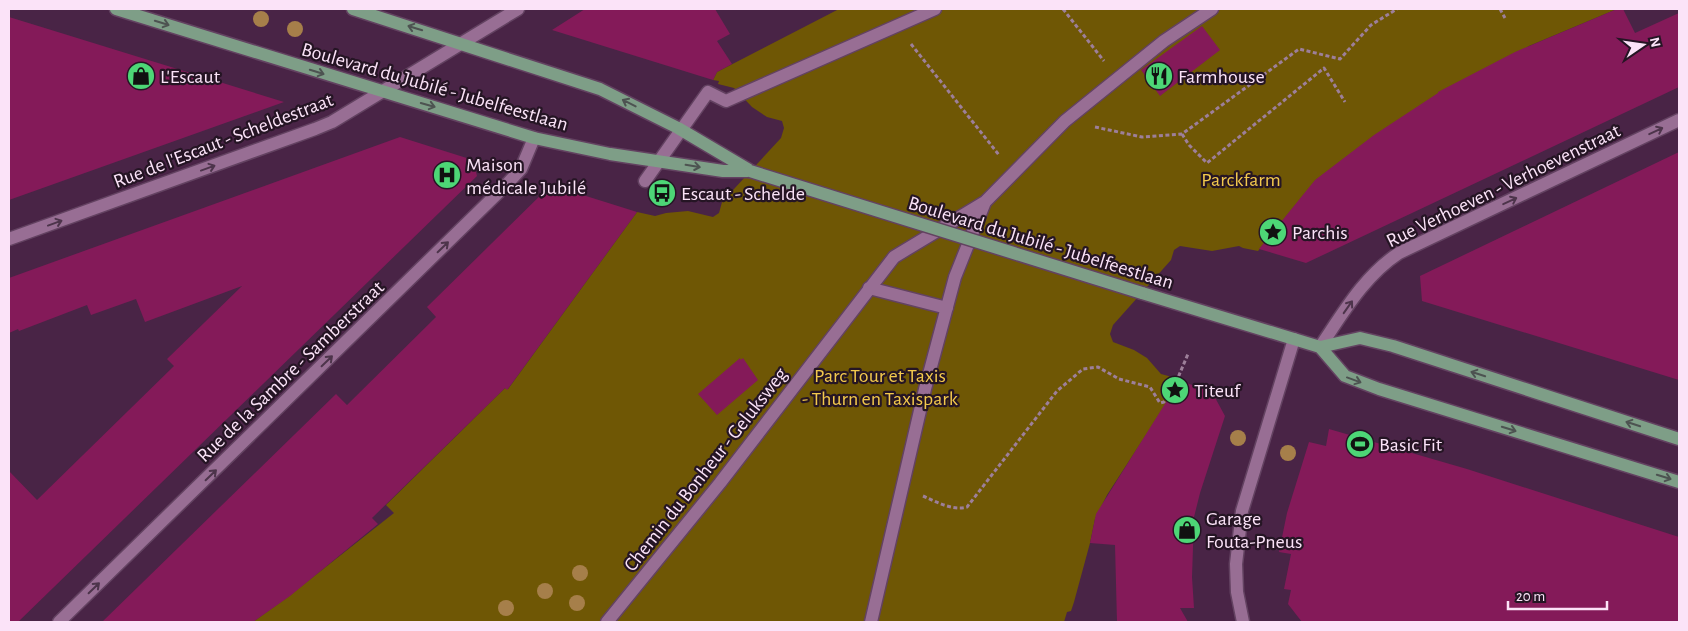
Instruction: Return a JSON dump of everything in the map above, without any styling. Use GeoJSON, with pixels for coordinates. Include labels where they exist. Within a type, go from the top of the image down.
{"type":"FeatureCollection","features":[{"type":"Feature","properties":{"kind":"main road","name":"Boulevard du Jubilé - Jubelfeestlaan"},"geometry":{"type":"LineString","coordinates":[[116,9],[534,138],[610,154],[723,171],[750,171]]}},
{"type":"Feature","properties":{"kind":"main road","name":"Boulevard du Jubilé - Jubelfeestlaan"},"geometry":{"type":"LineString","coordinates":[[353,9],[600,88],[680,130],[750,171],[1320,347]]}},
{"type":"Feature","properties":{"kind":"main road"},"geometry":{"type":"LineString","coordinates":[[1679,439],[1392,346],[1360,338],[1320,347],[1345,376],[1388,392],[1679,482]]}},
{"type":"Feature","properties":{"kind":"street","name":"Rue de l'Escaut - Scheldestraat"},"geometry":{"type":"LineString","coordinates":[[9,239],[332,122],[518,9]]}},
{"type":"Feature","properties":{"kind":"street"},"geometry":{"type":"LineString","coordinates":[[645,181],[708,92],[726,101],[935,9]]}},
{"type":"Feature","properties":{"kind":"street"},"geometry":{"type":"LineString","coordinates":[[871,622],[925,388],[955,277],[985,202],[1065,121],[1164,41],[1212,9]]}},
{"type":"Feature","properties":{"kind":"street","name":"Rue Verhoeven - Verhoevenstraat"},"geometry":{"type":"LineString","coordinates":[[1320,347],[1357,293],[1376,271],[1399,253],[1679,120]]}},
{"type":"Feature","properties":{"kind":"street","name":"Rue de la Sambre - Samberstraat"},"geometry":{"type":"LineString","coordinates":[[60,622],[508,184],[521,169],[534,138]]}},
{"type":"Feature","properties":{"kind":"street","name":"Chemin du Bonheur - Geluksweg"},"geometry":{"type":"LineString","coordinates":[[607,622],[720,483],[894,257],[985,202]]}},
{"type":"Feature","properties":{"kind":"street"},"geometry":{"type":"LineString","coordinates":[[870,288],[947,308]]}},
{"type":"Feature","properties":{"kind":"street"},"geometry":{"type":"LineString","coordinates":[[1242,622],[1237,592],[1236,564],[1242,511],[1294,339]]}},
{"type":"Feature","properties":{"kind":"path"},"geometry":{"type":"LineString","coordinates":[[1063,9],[1118,78]]}},
{"type":"Feature","properties":{"kind":"path"},"geometry":{"type":"LineString","coordinates":[[1065,121],[1142,137],[1182,134],[1299,49],[1340,60],[1371,25],[1397,9]]}},
{"type":"Feature","properties":{"kind":"path"},"geometry":{"type":"LineString","coordinates":[[1500,9],[1505,18]]}},
{"type":"Feature","properties":{"kind":"path"},"geometry":{"type":"LineString","coordinates":[[897,25],[1013,174]]}},
{"type":"Feature","properties":{"kind":"path"},"geometry":{"type":"LineString","coordinates":[[1182,134],[1189,145],[1207,163],[1324,68],[1345,102]]}},
{"type":"Feature","properties":{"kind":"path"},"geometry":{"type":"LineString","coordinates":[[901,490],[951,507],[959,509],[967,507],[1057,391],[1083,369],[1098,367],[1119,379],[1150,387],[1160,403],[1164,402],[1177,380],[1188,354]]}},
{"type":"Feature","properties":{"kind":"green space","name":"Parc Tour et Taxis - Thurn en Taxispark"},"geometry":{"type":"Polygon","coordinates":[[[839,9],[1617,9],[1529,46],[1311,186],[1258,251],[1239,246],[1212,251],[1180,246],[1174,250],[1171,260],[1113,325],[1110,334],[1113,342],[1134,350],[1147,358],[1161,374],[1181,381],[1107,495],[1095,519],[1074,602],[1071,611],[1067,612],[1064,622],[253,622],[394,513],[386,505],[505,388],[508,389],[637,212],[655,216],[688,211],[713,217],[719,213],[722,202],[781,138],[784,128],[782,121],[767,117],[752,107],[734,88],[718,84],[719,81],[713,80],[717,72],[839,9]]]}},
{"type":"Feature","properties":{"kind":"building"},"geometry":{"type":"Polygon","coordinates":[[[585,9],[715,9],[730,34],[717,41],[732,64],[717,72],[713,80],[552,30],[585,9]]]}},
{"type":"Feature","properties":{"kind":"building"},"geometry":{"type":"Polygon","coordinates":[[[1617,9],[1623,9],[1635,33],[1679,13],[1679,87],[1306,263],[1259,249],[1315,180],[1374,135],[1438,92],[1515,52],[1617,9]]]}},
{"type":"Feature","properties":{"kind":"building"},"geometry":{"type":"Polygon","coordinates":[[[9,17],[48,29],[284,102],[9,200],[9,17]]]}},
{"type":"Feature","properties":{"kind":"building"},"geometry":{"type":"Polygon","coordinates":[[[1202,26],[1220,50],[1160,96],[1141,70],[1202,26]]]}},
{"type":"Feature","properties":{"kind":"building"},"geometry":{"type":"Polygon","coordinates":[[[400,137],[473,160],[477,176],[18,622],[9,622],[9,471],[37,500],[174,366],[167,359],[242,286],[145,322],[136,299],[91,315],[87,305],[9,333],[9,278],[400,137]]]}},
{"type":"Feature","properties":{"kind":"building"},"geometry":{"type":"Polygon","coordinates":[[[1679,152],[1679,380],[1422,301],[1420,276],[1679,152]]]}},
{"type":"Feature","properties":{"kind":"building"},"geometry":{"type":"Polygon","coordinates":[[[551,185],[637,212],[507,390],[505,388],[372,518],[378,524],[290,596],[253,622],[102,622],[336,394],[347,405],[436,317],[427,307],[551,185]]]}},
{"type":"Feature","properties":{"kind":"building"},"geometry":{"type":"Polygon","coordinates":[[[740,358],[741,360],[743,358],[758,380],[717,415],[698,394],[740,358]]]}},
{"type":"Feature","properties":{"kind":"building"},"geometry":{"type":"Polygon","coordinates":[[[1181,381],[1212,392],[1225,416],[1194,517],[1192,577],[1194,608],[1180,608],[1188,622],[1117,622],[1115,545],[1090,543],[1096,514],[1181,381]]]}},
{"type":"Feature","properties":{"kind":"building"},"geometry":{"type":"Polygon","coordinates":[[[1329,429],[1467,469],[1679,537],[1679,622],[1302,622],[1288,604],[1291,590],[1284,589],[1291,554],[1279,552],[1287,513],[1309,442],[1326,446],[1329,429]]]}},
{"type":"Feature","properties":{"kind":"place","name":"L'Escaut"},"geometry":{"type":"Point","coordinates":[141,76]}},
{"type":"Feature","properties":{"kind":"place","name":"Farmhouse"},"geometry":{"type":"Point","coordinates":[1159,76]}},
{"type":"Feature","properties":{"kind":"place","name":"Maison médicale Jubilé"},"geometry":{"type":"Point","coordinates":[447,175]}},
{"type":"Feature","properties":{"kind":"place","name":"Escaut - Schelde"},"geometry":{"type":"Point","coordinates":[662,193]}},
{"type":"Feature","properties":{"kind":"place","name":"Parchis"},"geometry":{"type":"Point","coordinates":[1273,232]}},
{"type":"Feature","properties":{"kind":"place","name":"Titeuf"},"geometry":{"type":"Point","coordinates":[1175,390]}},
{"type":"Feature","properties":{"kind":"place","name":"Basic Fit"},"geometry":{"type":"Point","coordinates":[1360,444]}},
{"type":"Feature","properties":{"kind":"place","name":"Garage Fouta-Pneus"},"geometry":{"type":"Point","coordinates":[1187,530]}},
{"type":"Feature","properties":{"kind":"park label","name":"Parckfarm"},"geometry":{"type":"Point","coordinates":[1241,179]}}]}
